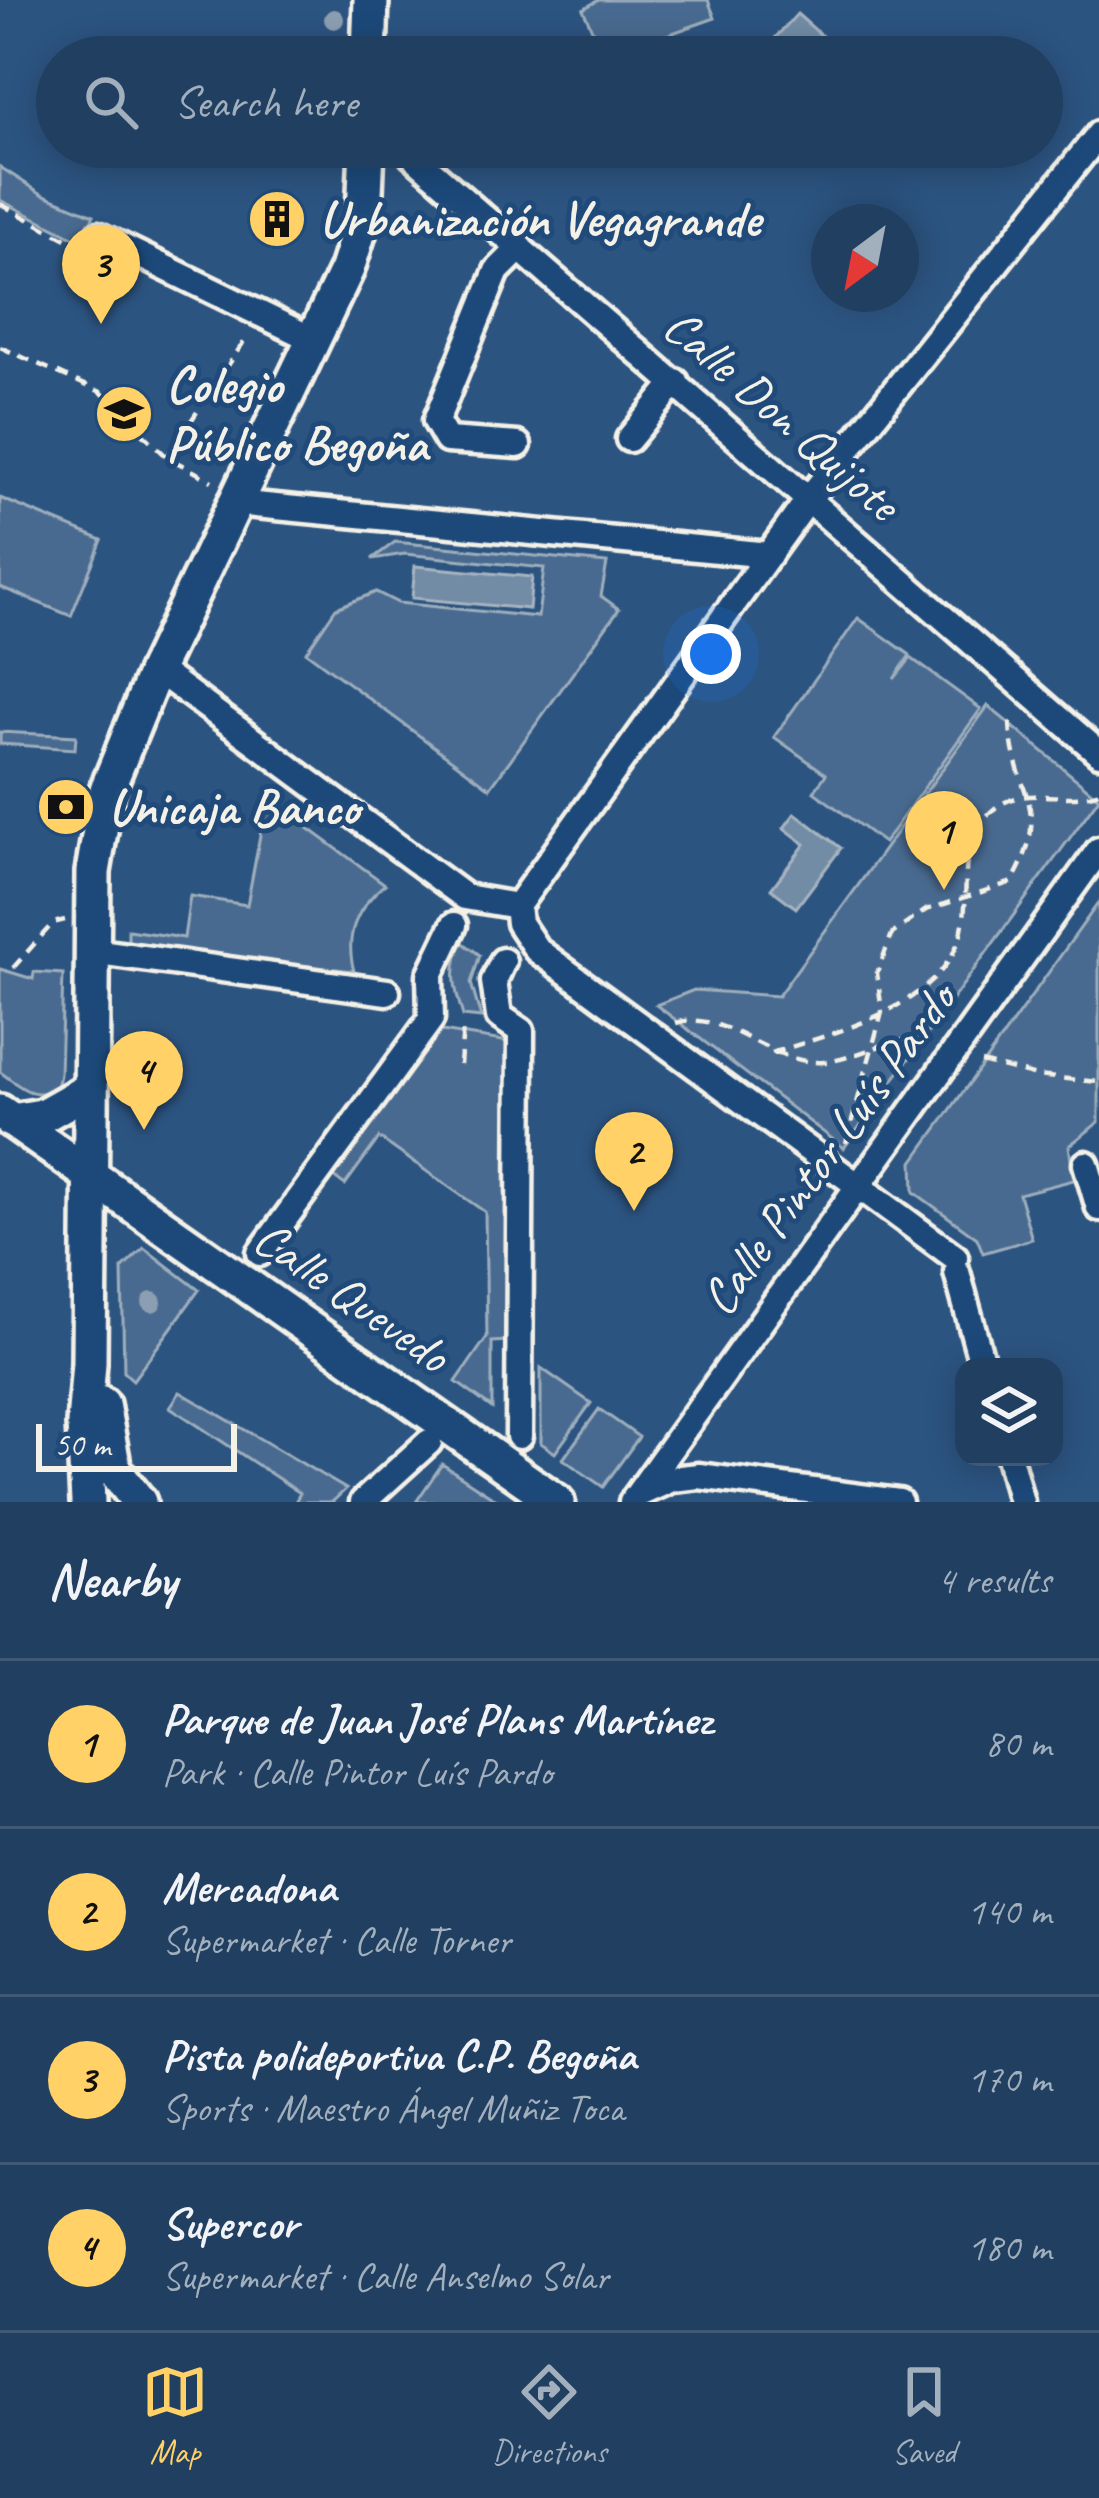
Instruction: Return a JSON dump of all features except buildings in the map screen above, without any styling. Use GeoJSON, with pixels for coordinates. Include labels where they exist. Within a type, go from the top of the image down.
{"type":"FeatureCollection","features":[{"type":"Feature","properties":{"kind":"main road"},"geometry":{"type":"LineString","coordinates":[[370,36],[371,0]]}},
{"type":"Feature","properties":{"kind":"main road"},"geometry":{"type":"LineString","coordinates":[[88,1502],[84,1424],[89,1363],[93,872],[107,790],[229,494],[314,340],[360,229],[365,168]]}},
{"type":"Feature","properties":{"kind":"main road"},"geometry":{"type":"LineString","coordinates":[[6,1116],[42,1116],[88,1090]]}},
{"type":"Feature","properties":{"kind":"main road"},"geometry":{"type":"LineString","coordinates":[[6,1116],[60,1176],[88,1229]]}},
{"type":"Feature","properties":{"kind":"main road","name":"Calle Quevedo"},"geometry":{"type":"LineString","coordinates":[[6,1116],[557,1502]]}},
{"type":"Feature","properties":{"kind":"main road"},"geometry":{"type":"LineString","coordinates":[[89,1363],[100,1386],[114,1470],[139,1502]]}},
{"type":"Feature","properties":{"kind":"street"},"geometry":{"type":"LineString","coordinates":[[981,1358],[956,1265],[537,950],[519,923],[517,906],[810,497],[1099,134]]}},
{"type":"Feature","properties":{"kind":"street","name":"Calle Don Quijote"},"geometry":{"type":"LineString","coordinates":[[427,168],[1099,753]]}},
{"type":"Feature","properties":{"kind":"street"},"geometry":{"type":"LineString","coordinates":[[98,235],[314,340]]}},
{"type":"Feature","properties":{"kind":"street"},"geometry":{"type":"LineString","coordinates":[[518,445],[447,440],[436,421],[497,271],[520,248]]}},
{"type":"Feature","properties":{"kind":"street"},"geometry":{"type":"LineString","coordinates":[[629,439],[676,382]]}},
{"type":"Feature","properties":{"kind":"street"},"geometry":{"type":"LineString","coordinates":[[229,494],[770,555]]}},
{"type":"Feature","properties":{"kind":"street"},"geometry":{"type":"LineString","coordinates":[[156,669],[465,897],[517,906]]}},
{"type":"Feature","properties":{"kind":"street","name":"Calle Pintor Luís Pardo"},"geometry":{"type":"LineString","coordinates":[[635,1498],[1099,850]]}},
{"type":"Feature","properties":{"kind":"street"},"geometry":{"type":"LineString","coordinates":[[260,1253],[431,1018],[430,975],[454,925]]}},
{"type":"Feature","properties":{"kind":"street"},"geometry":{"type":"LineString","coordinates":[[92,950],[387,992]]}},
{"type":"Feature","properties":{"kind":"street"},"geometry":{"type":"LineString","coordinates":[[503,961],[494,982],[499,1016],[521,1031],[519,1436]]}},
{"type":"Feature","properties":{"kind":"street"},"geometry":{"type":"LineString","coordinates":[[1086,1164],[1099,1208]]}},
{"type":"Feature","properties":{"kind":"street"},"geometry":{"type":"LineString","coordinates":[[363,1502],[429,1442]]}},
{"type":"Feature","properties":{"kind":"street"},"geometry":{"type":"LineString","coordinates":[[1011,1466],[1021,1502]]}},
{"type":"Feature","properties":{"kind":"street"},"geometry":{"type":"LineString","coordinates":[[635,1498],[672,1479],[699,1476],[899,1502]]}},
{"type":"Feature","properties":{"kind":"path"},"geometry":{"type":"LineString","coordinates":[[0,204],[78,245],[98,235]]}},
{"type":"Feature","properties":{"kind":"path"},"geometry":{"type":"LineString","coordinates":[[167,458],[260,315]]}},
{"type":"Feature","properties":{"kind":"path"},"geometry":{"type":"LineString","coordinates":[[0,347],[101,392],[167,458],[229,494]]}},
{"type":"Feature","properties":{"kind":"path"},"geometry":{"type":"LineString","coordinates":[[844,1148],[874,1048],[882,1012],[877,973],[892,934],[926,910],[1012,882],[1031,848],[1030,794],[1011,743],[1010,723],[1016,716]]}},
{"type":"Feature","properties":{"kind":"path"},"geometry":{"type":"LineString","coordinates":[[772,1053],[882,1012],[918,992],[946,966],[961,934],[963,864],[974,830],[998,806],[1030,794],[1099,792]]}},
{"type":"Feature","properties":{"kind":"path"},"geometry":{"type":"LineString","coordinates":[[13,968],[53,923],[72,919]]}},
{"type":"Feature","properties":{"kind":"path"},"geometry":{"type":"LineString","coordinates":[[675,1024],[693,1019],[721,1027],[772,1053],[824,1062],[901,1041],[932,1043]]}},
{"type":"Feature","properties":{"kind":"path"},"geometry":{"type":"LineString","coordinates":[[460,1065],[464,1026]]}},
{"type":"Feature","properties":{"kind":"path"},"geometry":{"type":"LineString","coordinates":[[977,1061],[1037,1076],[1099,1082]]}},
{"type":"Feature","properties":{"kind":"shaded area"},"geometry":{"type":"Polygon","coordinates":[[[599,0],[708,0],[715,18],[664,36],[595,36],[583,9],[599,0]]]}},
{"type":"Feature","properties":{"kind":"shaded area"},"geometry":{"type":"Polygon","coordinates":[[[797,14],[822,36],[777,36],[797,14]]]}},
{"type":"Feature","properties":{"kind":"shaded area"},"geometry":{"type":"Polygon","coordinates":[[[0,167],[42,194],[94,215],[81,241],[0,200],[0,167]]]}},
{"type":"Feature","properties":{"kind":"shaded area"},"geometry":{"type":"Polygon","coordinates":[[[0,498],[102,540],[71,616],[0,587],[0,498]]]}},
{"type":"Feature","properties":{"kind":"shaded area"},"geometry":{"type":"Polygon","coordinates":[[[395,542],[607,563],[601,596],[619,609],[490,788],[306,652],[336,608],[376,592],[398,603],[538,617],[544,568],[405,554],[372,559],[395,542]]]}},
{"type":"Feature","properties":{"kind":"shaded area"},"geometry":{"type":"Polygon","coordinates":[[[415,566],[532,577],[529,609],[412,598],[415,566]]]}},
{"type":"Feature","properties":{"kind":"shaded area"},"geometry":{"type":"Polygon","coordinates":[[[858,618],[910,655],[894,679],[911,658],[981,709],[884,843],[814,792],[826,774],[774,737],[858,618]]]}},
{"type":"Feature","properties":{"kind":"shaded area"},"geometry":{"type":"Polygon","coordinates":[[[988,706],[1099,798],[844,1148],[656,1005],[694,990],[778,996],[988,706]]]}},
{"type":"Feature","properties":{"kind":"shaded area"},"geometry":{"type":"Polygon","coordinates":[[[0,732],[76,736],[75,749],[0,744],[0,732]]]}},
{"type":"Feature","properties":{"kind":"shaded area"},"geometry":{"type":"Polygon","coordinates":[[[267,798],[385,884],[355,922],[354,971],[128,946],[128,930],[184,938],[190,896],[247,905],[267,798]]]}},
{"type":"Feature","properties":{"kind":"shaded area"},"geometry":{"type":"Polygon","coordinates":[[[795,813],[841,848],[796,908],[771,889],[805,844],[784,828],[795,813]]]}},
{"type":"Feature","properties":{"kind":"shaded area"},"geometry":{"type":"Polygon","coordinates":[[[1099,902],[1099,1122],[1069,1146],[1074,1180],[1019,1194],[1032,1239],[983,1253],[977,1238],[914,1192],[913,1162],[1099,902]]]}},
{"type":"Feature","properties":{"kind":"shaded area"},"geometry":{"type":"Polygon","coordinates":[[[462,942],[480,955],[471,983],[481,1018],[463,1016],[457,997],[455,970],[462,942]]]}},
{"type":"Feature","properties":{"kind":"shaded area"},"geometry":{"type":"Polygon","coordinates":[[[0,969],[33,979],[34,972],[63,974],[60,1075],[57,1087],[48,1091],[27,1090],[0,1072],[0,969]]]}},
{"type":"Feature","properties":{"kind":"shaded area"},"geometry":{"type":"Polygon","coordinates":[[[436,1030],[509,1042],[508,1341],[492,1342],[492,1408],[456,1382],[487,1337],[485,1212],[379,1138],[345,1185],[334,1177],[436,1030]]]}},
{"type":"Feature","properties":{"kind":"shaded area"},"geometry":{"type":"Polygon","coordinates":[[[144,1248],[199,1290],[133,1380],[124,1372],[122,1269],[144,1248]]]}},
{"type":"Feature","properties":{"kind":"shaded area"},"geometry":{"type":"Polygon","coordinates":[[[541,1368],[591,1403],[555,1453],[541,1443],[541,1368]]]}},
{"type":"Feature","properties":{"kind":"shaded area"},"geometry":{"type":"Polygon","coordinates":[[[180,1392],[346,1489],[332,1502],[295,1502],[300,1493],[170,1407],[180,1392]]]}},
{"type":"Feature","properties":{"kind":"shaded area"},"geometry":{"type":"Polygon","coordinates":[[[599,1409],[639,1437],[603,1487],[563,1459],[599,1409]]]}},
{"type":"Feature","properties":{"kind":"shaded area"},"geometry":{"type":"Polygon","coordinates":[[[442,1464],[500,1502],[416,1502],[442,1464]]]}},
{"type":"Feature","properties":{"kind":"place","name":"Urbanización Vegagrande"},"geometry":{"type":"Point","coordinates":[277,219]}},
{"type":"Feature","properties":{"kind":"place","name":"Pista polideportiva C.P. Begoña"},"geometry":{"type":"Point","coordinates":[101,324]}},
{"type":"Feature","properties":{"kind":"place","name":"Colegio Público Begoña"},"geometry":{"type":"Point","coordinates":[124,414]}},
{"type":"Feature","properties":{"kind":"place","name":"Unicaja Banco"},"geometry":{"type":"Point","coordinates":[66,807]}},
{"type":"Feature","properties":{"kind":"place","name":"Parque de Juan José Plans Martínez"},"geometry":{"type":"Point","coordinates":[944,890]}},
{"type":"Feature","properties":{"kind":"place","name":"Supercor"},"geometry":{"type":"Point","coordinates":[144,1130]}},
{"type":"Feature","properties":{"kind":"place","name":"Mercadona"},"geometry":{"type":"Point","coordinates":[634,1211]}}]}
